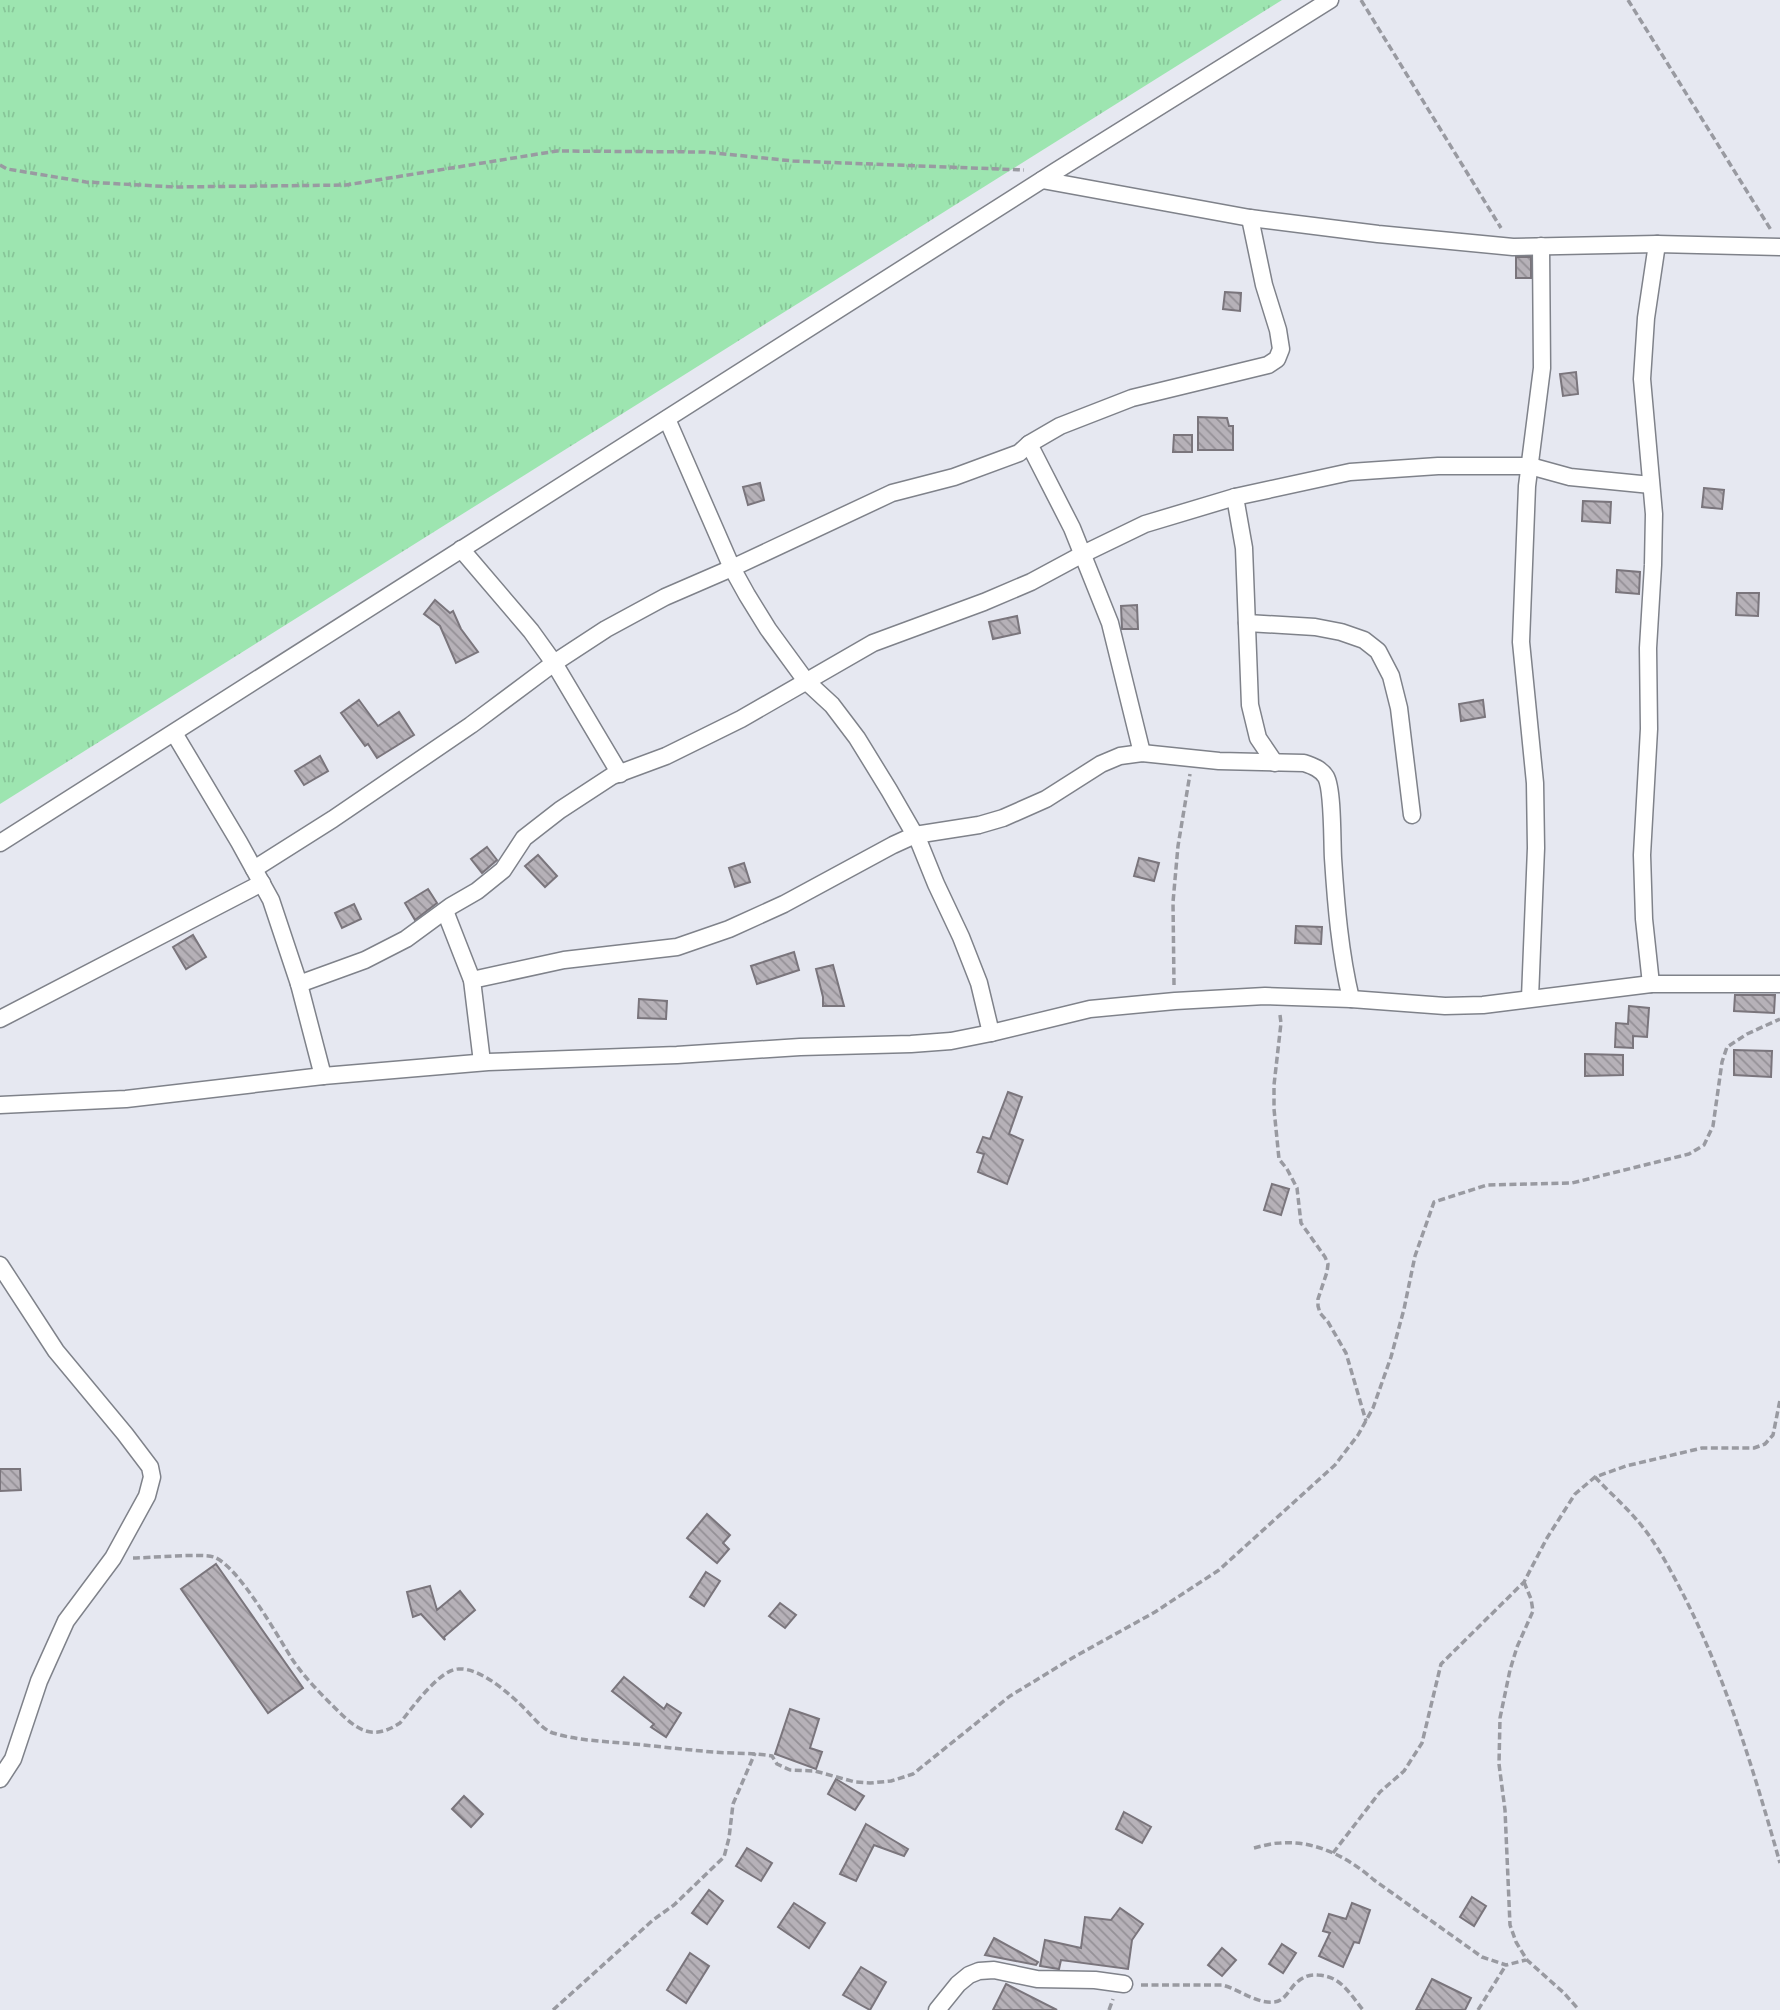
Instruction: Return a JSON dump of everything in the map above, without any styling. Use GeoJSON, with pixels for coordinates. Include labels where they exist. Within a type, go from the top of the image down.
{"type":"FeatureCollection","features":[{"type":"Feature","properties":{"kind":"street"},"geometry":{"type":"LineString","coordinates":[[0,843],[1330,0]]}},
{"type":"Feature","properties":{"kind":"street"},"geometry":{"type":"LineString","coordinates":[[1049,176],[1250,218],[1513,247],[1776,240]]}},
{"type":"Feature","properties":{"kind":"street"},"geometry":{"type":"LineString","coordinates":[[0,1018],[258,876],[333,819],[471,725],[554,663],[606,629],[664,597],[892,493],[954,477],[1019,453],[1060,426],[1132,398],[1268,365],[1277,359],[1281,349],[1250,218]]}},
{"type":"Feature","properties":{"kind":"street"},"geometry":{"type":"LineString","coordinates":[[1651,984],[1644,919],[1642,855],[1649,729],[1648,648],[1654,514],[1642,379],[1646,318],[1657,244]]}},
{"type":"Feature","properties":{"kind":"street"},"geometry":{"type":"LineString","coordinates":[[1530,998],[1536,848],[1535,783],[1521,642],[1527,486],[1542,368],[1541,246]]}},
{"type":"Feature","properties":{"kind":"street"},"geometry":{"type":"LineString","coordinates":[[667,419],[732,568],[768,629],[806,681],[832,705],[857,738],[915,835],[979,983],[991,1034]]}},
{"type":"Feature","properties":{"kind":"street"},"geometry":{"type":"LineString","coordinates":[[1029,444],[1059,500],[1111,624],[1142,752]]}},
{"type":"Feature","properties":{"kind":"street"},"geometry":{"type":"LineString","coordinates":[[299,984],[375,955],[405,939],[477,891],[503,870],[524,838],[560,810],[612,776],[666,756],[729,725],[873,643],[1031,583],[1145,524],[1235,497],[1350,471],[1438,466],[1530,466],[1570,477],[1651,485]]}},
{"type":"Feature","properties":{"kind":"street"},"geometry":{"type":"LineString","coordinates":[[1235,497],[1244,548],[1250,705],[1258,737],[1275,763]]}},
{"type":"Feature","properties":{"kind":"street"},"geometry":{"type":"LineString","coordinates":[[461,549],[531,631],[554,663],[620,774]]}},
{"type":"Feature","properties":{"kind":"street"},"geometry":{"type":"LineString","coordinates":[[1247,623],[1315,627],[1340,632],[1364,640],[1378,651],[1391,676],[1399,708],[1412,815]]}},
{"type":"Feature","properties":{"kind":"street"},"geometry":{"type":"LineString","coordinates":[[174,733],[271,900],[299,984],[323,1076]]}},
{"type":"Feature","properties":{"kind":"street"},"geometry":{"type":"LineString","coordinates":[[472,980],[564,960],[677,947],[729,929],[784,904],[864,859],[915,835],[979,825],[1003,818],[1046,799],[1101,764],[1120,756],[1142,752],[1219,761],[1304,763],[1316,767],[1325,775],[1330,787],[1338,920],[1351,999]]}},
{"type":"Feature","properties":{"kind":"street"},"geometry":{"type":"LineString","coordinates":[[445,911],[472,980],[482,1062]]}},
{"type":"Feature","properties":{"kind":"street"},"geometry":{"type":"LineString","coordinates":[[0,1105],[126,1099],[323,1076],[482,1062],[951,1041],[991,1034],[1090,1009],[1175,1001],[1277,996],[1445,1006],[1651,984],[1780,984]]}},
{"type":"Feature","properties":{"kind":"street"},"geometry":{"type":"LineString","coordinates":[[0,1265],[56,1351],[150,1467],[151,1483],[147,1496],[113,1558],[66,1621],[39,1681],[13,1759],[0,1779]]}},
{"type":"Feature","properties":{"kind":"street"},"geometry":{"type":"LineString","coordinates":[[937,2010],[958,1983],[979,1971],[994,1970],[1038,1979],[1095,1980],[1124,1984]]}},
{"type":"Feature","properties":{"kind":"path"},"geometry":{"type":"LineString","coordinates":[[1361,0],[1513,247]]}},
{"type":"Feature","properties":{"kind":"path"},"geometry":{"type":"LineString","coordinates":[[1628,0],[1776,240]]}},
{"type":"Feature","properties":{"kind":"path"},"geometry":{"type":"LineString","coordinates":[[0,164],[7,169],[86,183],[175,187],[346,185],[557,151],[705,152],[793,161],[1049,176]]}},
{"type":"Feature","properties":{"kind":"path"},"geometry":{"type":"LineString","coordinates":[[1175,1001],[1173,902],[1178,846],[1193,758]]}},
{"type":"Feature","properties":{"kind":"path"},"geometry":{"type":"LineString","coordinates":[[1277,996],[1282,1024],[1274,1085],[1279,1159],[1297,1188],[1301,1223],[1325,1257],[1327,1269],[1318,1299],[1320,1314],[1328,1322],[1346,1353],[1366,1420]]}},
{"type":"Feature","properties":{"kind":"path"},"geometry":{"type":"LineString","coordinates":[[113,1558],[207,1556],[222,1562],[236,1575],[294,1661],[322,1696],[352,1726],[366,1732],[382,1731],[400,1723],[445,1673],[456,1669],[483,1676],[511,1696],[552,1733],[592,1741],[665,1746],[704,1752],[755,1753],[772,1756],[777,1764],[790,1770],[815,1771],[855,1782],[891,1781],[913,1774],[1010,1696],[1156,1612],[1219,1570],[1335,1465],[1358,1435],[1373,1408],[1391,1357],[1415,1256],[1434,1202],[1487,1185],[1572,1183],[1689,1154],[1704,1145],[1713,1126],[1722,1062],[1727,1047],[1747,1034],[1780,1019]]}},
{"type":"Feature","properties":{"kind":"path"},"geometry":{"type":"LineString","coordinates":[[1333,1853],[1380,1792],[1404,1771],[1422,1743],[1441,1664],[1524,1582],[1574,1494],[1595,1477],[1626,1466],[1702,1448],[1754,1448],[1765,1444],[1773,1435],[1780,1400]]}},
{"type":"Feature","properties":{"kind":"path"},"geometry":{"type":"LineString","coordinates":[[1595,1477],[1637,1520],[1671,1571],[1693,1615],[1718,1671],[1754,1769],[1780,1863]]}},
{"type":"Feature","properties":{"kind":"path"},"geometry":{"type":"LineString","coordinates":[[1524,1582],[1533,1611],[1517,1647],[1500,1718],[1499,1764],[1505,1810],[1510,1925],[1527,1960],[1579,2010]]}},
{"type":"Feature","properties":{"kind":"path"},"geometry":{"type":"LineString","coordinates":[[553,2010],[653,1920],[674,1905],[724,1857],[733,1804],[755,1753]]}},
{"type":"Feature","properties":{"kind":"path"},"geometry":{"type":"LineString","coordinates":[[1254,1848],[1280,1843],[1302,1844],[1333,1853],[1355,1864],[1374,1881],[1482,1957],[1506,1965],[1527,1960]]}},
{"type":"Feature","properties":{"kind":"path"},"geometry":{"type":"LineString","coordinates":[[1478,2010],[1506,1965]]}},
{"type":"Feature","properties":{"kind":"path"},"geometry":{"type":"LineString","coordinates":[[1124,1984],[1222,1985],[1261,2000],[1276,2002],[1303,1977],[1320,1975],[1336,1979],[1345,1986],[1363,2010]]}},
{"type":"Feature","properties":{"kind":"green space"},"geometry":{"type":"Polygon","coordinates":[[[0,0],[1282,0],[0,804],[0,0]]]}},
{"type":"Feature","properties":{"kind":"building"},"geometry":{"type":"Polygon","coordinates":[[[1516,257],[1531,257],[1531,278],[1516,278],[1516,257]]]}},
{"type":"Feature","properties":{"kind":"building"},"geometry":{"type":"Polygon","coordinates":[[[1225,292],[1241,293],[1240,311],[1223,309],[1225,292]]]}},
{"type":"Feature","properties":{"kind":"building"},"geometry":{"type":"Polygon","coordinates":[[[1576,372],[1578,394],[1563,396],[1560,374],[1576,372]]]}},
{"type":"Feature","properties":{"kind":"building"},"geometry":{"type":"Polygon","coordinates":[[[1198,417],[1227,418],[1229,426],[1233,426],[1233,450],[1198,450],[1198,417]]]}},
{"type":"Feature","properties":{"kind":"building"},"geometry":{"type":"Polygon","coordinates":[[[1174,435],[1192,435],[1192,452],[1173,452],[1174,435]]]}},
{"type":"Feature","properties":{"kind":"building"},"geometry":{"type":"Polygon","coordinates":[[[760,483],[764,500],[748,505],[743,487],[760,483]]]}},
{"type":"Feature","properties":{"kind":"building"},"geometry":{"type":"Polygon","coordinates":[[[1704,488],[1724,490],[1722,509],[1702,507],[1704,488]]]}},
{"type":"Feature","properties":{"kind":"building"},"geometry":{"type":"Polygon","coordinates":[[[1583,501],[1611,502],[1610,523],[1582,521],[1583,501]]]}},
{"type":"Feature","properties":{"kind":"building"},"geometry":{"type":"Polygon","coordinates":[[[1617,570],[1640,572],[1639,594],[1616,592],[1617,570]]]}},
{"type":"Feature","properties":{"kind":"building"},"geometry":{"type":"Polygon","coordinates":[[[1737,593],[1759,593],[1758,616],[1736,615],[1737,593]]]}},
{"type":"Feature","properties":{"kind":"building"},"geometry":{"type":"Polygon","coordinates":[[[435,600],[450,613],[453,611],[461,629],[478,652],[456,663],[440,626],[424,614],[435,600]]]}},
{"type":"Feature","properties":{"kind":"building"},"geometry":{"type":"Polygon","coordinates":[[[1137,605],[1138,629],[1122,629],[1121,606],[1137,605]]]}},
{"type":"Feature","properties":{"kind":"building"},"geometry":{"type":"Polygon","coordinates":[[[1017,616],[1020,633],[993,639],[989,622],[1017,616]]]}},
{"type":"Feature","properties":{"kind":"building"},"geometry":{"type":"Polygon","coordinates":[[[359,700],[378,726],[399,712],[414,735],[377,758],[341,713],[359,700]]]}},
{"type":"Feature","properties":{"kind":"building"},"geometry":{"type":"Polygon","coordinates":[[[1483,700],[1485,717],[1461,721],[1459,704],[1483,700]]]}},
{"type":"Feature","properties":{"kind":"building"},"geometry":{"type":"Polygon","coordinates":[[[320,756],[328,771],[304,785],[295,771],[320,756]]]}},
{"type":"Feature","properties":{"kind":"building"},"geometry":{"type":"Polygon","coordinates":[[[487,847],[497,860],[482,873],[471,859],[487,847]]]}},
{"type":"Feature","properties":{"kind":"building"},"geometry":{"type":"Polygon","coordinates":[[[538,855],[557,876],[545,887],[525,866],[538,855]]]}},
{"type":"Feature","properties":{"kind":"building"},"geometry":{"type":"Polygon","coordinates":[[[1139,858],[1159,863],[1154,881],[1134,876],[1139,858]]]}},
{"type":"Feature","properties":{"kind":"building"},"geometry":{"type":"Polygon","coordinates":[[[744,863],[750,882],[735,887],[729,868],[744,863]]]}},
{"type":"Feature","properties":{"kind":"building"},"geometry":{"type":"Polygon","coordinates":[[[428,889],[437,903],[415,920],[405,903],[428,889]]]}},
{"type":"Feature","properties":{"kind":"building"},"geometry":{"type":"Polygon","coordinates":[[[354,904],[361,919],[342,928],[335,913],[354,904]]]}},
{"type":"Feature","properties":{"kind":"building"},"geometry":{"type":"Polygon","coordinates":[[[1296,926],[1322,927],[1321,944],[1295,943],[1296,926]]]}},
{"type":"Feature","properties":{"kind":"building"},"geometry":{"type":"Polygon","coordinates":[[[193,935],[206,957],[186,969],[173,947],[193,935]]]}},
{"type":"Feature","properties":{"kind":"building"},"geometry":{"type":"Polygon","coordinates":[[[794,952],[799,970],[757,984],[751,966],[794,952]]]}},
{"type":"Feature","properties":{"kind":"building"},"geometry":{"type":"Polygon","coordinates":[[[833,965],[844,1006],[823,1006],[816,969],[833,965]]]}},
{"type":"Feature","properties":{"kind":"building"},"geometry":{"type":"Polygon","coordinates":[[[1735,995],[1775,995],[1774,1013],[1734,1011],[1735,995]]]}},
{"type":"Feature","properties":{"kind":"building"},"geometry":{"type":"Polygon","coordinates":[[[639,999],[667,1001],[666,1019],[638,1018],[639,999]]]}},
{"type":"Feature","properties":{"kind":"building"},"geometry":{"type":"Polygon","coordinates":[[[1629,1006],[1649,1008],[1647,1037],[1633,1036],[1633,1048],[1615,1047],[1616,1023],[1628,1024],[1629,1006]]]}},
{"type":"Feature","properties":{"kind":"building"},"geometry":{"type":"Polygon","coordinates":[[[1734,1050],[1772,1051],[1771,1077],[1734,1075],[1734,1050]]]}},
{"type":"Feature","properties":{"kind":"building"},"geometry":{"type":"Polygon","coordinates":[[[1585,1054],[1623,1055],[1623,1075],[1585,1076],[1585,1054]]]}},
{"type":"Feature","properties":{"kind":"building"},"geometry":{"type":"Polygon","coordinates":[[[1008,1092],[1022,1097],[1009,1134],[1023,1140],[1007,1184],[978,1172],[984,1154],[977,1152],[983,1137],[990,1139],[1008,1092]]]}},
{"type":"Feature","properties":{"kind":"building"},"geometry":{"type":"Polygon","coordinates":[[[1272,1184],[1289,1189],[1281,1215],[1264,1210],[1272,1184]]]}},
{"type":"Feature","properties":{"kind":"building"},"geometry":{"type":"Polygon","coordinates":[[[0,1469],[20,1469],[21,1490],[0,1491],[0,1469]]]}},
{"type":"Feature","properties":{"kind":"building"},"geometry":{"type":"Polygon","coordinates":[[[707,1514],[730,1535],[723,1543],[729,1549],[717,1563],[687,1538],[707,1514]]]}},
{"type":"Feature","properties":{"kind":"building"},"geometry":{"type":"Polygon","coordinates":[[[216,1564],[303,1688],[268,1713],[181,1589],[216,1564]]]}},
{"type":"Feature","properties":{"kind":"building"},"geometry":{"type":"Polygon","coordinates":[[[706,1572],[720,1581],[704,1606],[690,1597],[706,1572]]]}},
{"type":"Feature","properties":{"kind":"building"},"geometry":{"type":"Polygon","coordinates":[[[430,1586],[437,1610],[460,1591],[475,1610],[444,1637],[445,1640],[421,1614],[413,1617],[407,1592],[430,1586]]]}},
{"type":"Feature","properties":{"kind":"building"},"geometry":{"type":"Polygon","coordinates":[[[780,1603],[796,1615],[785,1628],[769,1616],[780,1603]]]}},
{"type":"Feature","properties":{"kind":"building"},"geometry":{"type":"Polygon","coordinates":[[[624,1677],[664,1709],[667,1704],[681,1713],[666,1737],[651,1727],[654,1724],[612,1691],[624,1677]]]}},
{"type":"Feature","properties":{"kind":"building"},"geometry":{"type":"Polygon","coordinates":[[[790,1709],[819,1719],[810,1748],[822,1752],[816,1769],[775,1754],[790,1709]]]}},
{"type":"Feature","properties":{"kind":"building"},"geometry":{"type":"Polygon","coordinates":[[[836,1779],[864,1796],[855,1810],[828,1794],[836,1779]]]}},
{"type":"Feature","properties":{"kind":"building"},"geometry":{"type":"Polygon","coordinates":[[[464,1796],[483,1814],[471,1827],[452,1809],[464,1796]]]}},
{"type":"Feature","properties":{"kind":"building"},"geometry":{"type":"Polygon","coordinates":[[[1124,1812],[1151,1827],[1142,1843],[1116,1829],[1124,1812]]]}},
{"type":"Feature","properties":{"kind":"building"},"geometry":{"type":"Polygon","coordinates":[[[866,1824],[908,1849],[904,1856],[874,1845],[856,1881],[840,1874],[866,1824]]]}},
{"type":"Feature","properties":{"kind":"building"},"geometry":{"type":"Polygon","coordinates":[[[747,1848],[772,1863],[761,1881],[736,1866],[747,1848]]]}},
{"type":"Feature","properties":{"kind":"building"},"geometry":{"type":"Polygon","coordinates":[[[709,1890],[723,1901],[707,1924],[692,1913],[709,1890]]]}},
{"type":"Feature","properties":{"kind":"building"},"geometry":{"type":"Polygon","coordinates":[[[1472,1897],[1486,1906],[1474,1926],[1460,1917],[1472,1897]]]}},
{"type":"Feature","properties":{"kind":"building"},"geometry":{"type":"Polygon","coordinates":[[[794,1903],[825,1923],[809,1948],[778,1927],[794,1903]]]}},
{"type":"Feature","properties":{"kind":"building"},"geometry":{"type":"Polygon","coordinates":[[[1352,1903],[1370,1910],[1359,1943],[1354,1942],[1343,1967],[1319,1956],[1330,1933],[1323,1931],[1329,1914],[1346,1919],[1352,1903]]]}},
{"type":"Feature","properties":{"kind":"building"},"geometry":{"type":"Polygon","coordinates":[[[1120,1908],[1143,1924],[1132,1940],[1128,1969],[1061,1960],[1059,1969],[1040,1966],[1045,1940],[1081,1948],[1085,1917],[1111,1920],[1120,1908]]]}},
{"type":"Feature","properties":{"kind":"building"},"geometry":{"type":"Polygon","coordinates":[[[994,1938],[1038,1962],[1036,1965],[985,1955],[994,1938]]]}},
{"type":"Feature","properties":{"kind":"building"},"geometry":{"type":"Polygon","coordinates":[[[1282,1944],[1296,1953],[1283,1973],[1269,1964],[1282,1944]]]}},
{"type":"Feature","properties":{"kind":"building"},"geometry":{"type":"Polygon","coordinates":[[[1222,1948],[1236,1960],[1222,1976],[1208,1965],[1222,1948]]]}},
{"type":"Feature","properties":{"kind":"building"},"geometry":{"type":"Polygon","coordinates":[[[690,1953],[709,1966],[686,2003],[667,1990],[690,1953]]]}},
{"type":"Feature","properties":{"kind":"building"},"geometry":{"type":"Polygon","coordinates":[[[861,1967],[886,1982],[870,2010],[843,1995],[861,1967]]]}},
{"type":"Feature","properties":{"kind":"building"},"geometry":{"type":"Polygon","coordinates":[[[1432,1979],[1471,1998],[1465,2010],[1416,2010],[1432,1979]]]}},
{"type":"Feature","properties":{"kind":"building"},"geometry":{"type":"Polygon","coordinates":[[[1006,1984],[1057,2010],[993,2010],[1006,1984]]]}}]}
